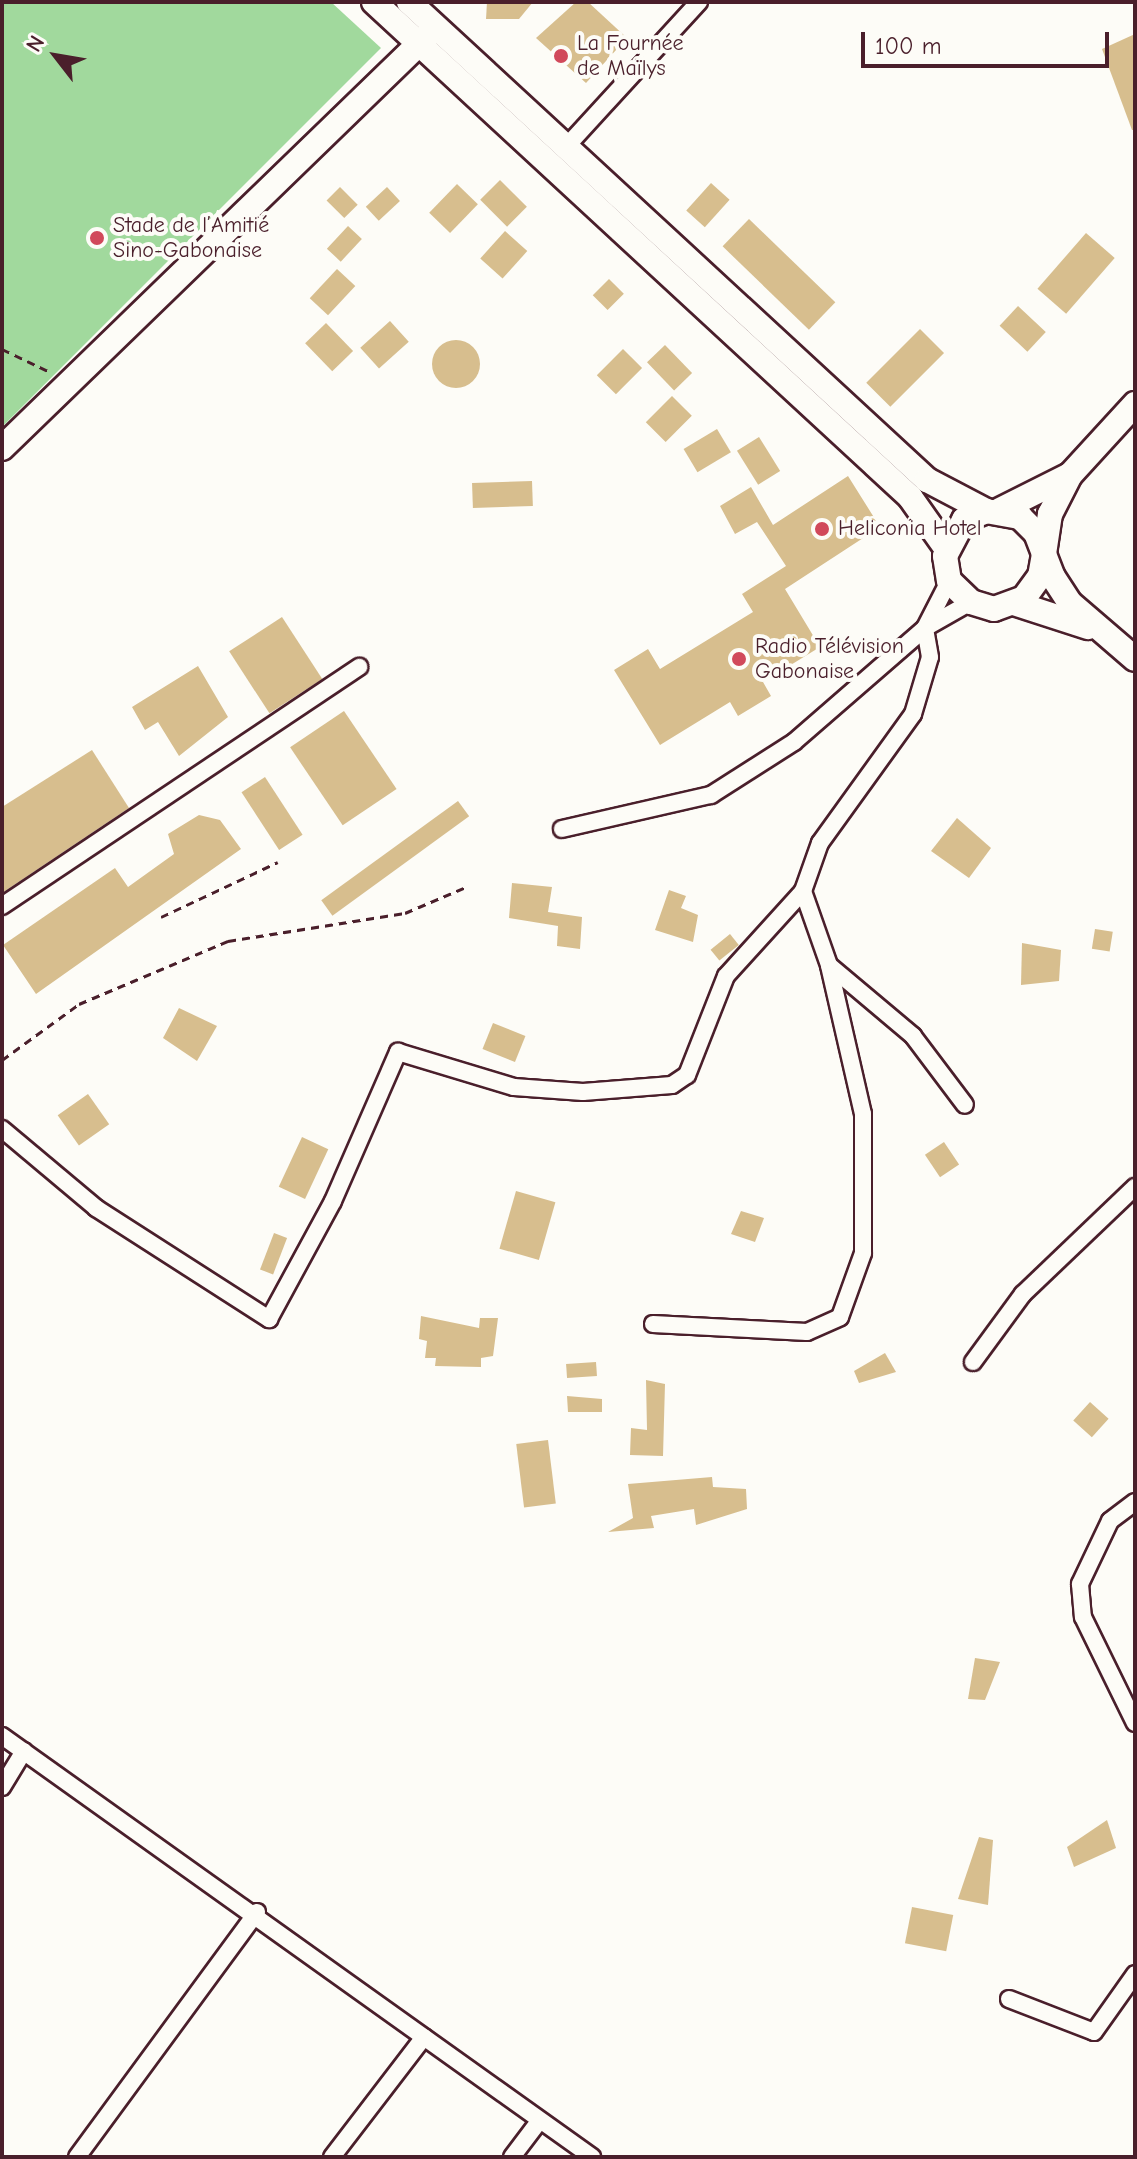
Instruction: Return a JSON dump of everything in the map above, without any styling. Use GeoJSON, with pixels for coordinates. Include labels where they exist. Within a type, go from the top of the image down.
{"type":"FeatureCollection","features":[{"type":"Feature","properties":{"kind":"street"},"geometry":{"type":"LineString","coordinates":[[374,2],[428,36],[566,147],[927,480],[1027,522],[1070,603],[1135,659]]}},
{"type":"Feature","properties":{"kind":"street"},"geometry":{"type":"LineString","coordinates":[[2,1129],[96,1208],[269,1319],[333,1201],[398,1052],[514,1087],[583,1092],[672,1085],[699,1054],[726,976],[803,891],[820,843],[913,714],[930,657],[925,628],[949,581],[946,548],[910,497],[428,36],[409,2]]}},
{"type":"Feature","properties":{"kind":"street"},"geometry":{"type":"LineString","coordinates":[[566,147],[699,2]]}},
{"type":"Feature","properties":{"kind":"street"},"geometry":{"type":"LineString","coordinates":[[2,448],[428,36]]}},
{"type":"Feature","properties":{"kind":"street"},"geometry":{"type":"LineString","coordinates":[[949,581],[971,602],[994,609],[1014,603],[1033,589],[1044,554],[1050,514],[1070,475],[1135,404]]}},
{"type":"Feature","properties":{"kind":"street"},"geometry":{"type":"LineString","coordinates":[[946,548],[964,520],[1070,475]]}},
{"type":"Feature","properties":{"kind":"street"},"geometry":{"type":"LineString","coordinates":[[562,829],[711,795],[794,742],[925,628],[971,602]]}},
{"type":"Feature","properties":{"kind":"street"},"geometry":{"type":"LineString","coordinates":[[1014,603],[1112,637]]}},
{"type":"Feature","properties":{"kind":"street"},"geometry":{"type":"LineString","coordinates":[[2,906],[359,667]]}},
{"type":"Feature","properties":{"kind":"street"},"geometry":{"type":"LineString","coordinates":[[653,1324],[807,1332],[840,1317],[863,1253],[867,1186],[863,1114],[829,965],[803,891]]}},
{"type":"Feature","properties":{"kind":"street"},"geometry":{"type":"LineString","coordinates":[[829,965],[913,1036],[965,1105]]}},
{"type":"Feature","properties":{"kind":"street"},"geometry":{"type":"LineString","coordinates":[[973,1362],[1023,1294],[1135,1187]]}},
{"type":"Feature","properties":{"kind":"street"},"geometry":{"type":"LineString","coordinates":[[1135,1502],[1110,1521],[1080,1584],[1083,1617],[1135,1723]]}},
{"type":"Feature","properties":{"kind":"street"},"geometry":{"type":"LineString","coordinates":[[2,1736],[257,1912],[592,2157]]}},
{"type":"Feature","properties":{"kind":"street"},"geometry":{"type":"LineString","coordinates":[[2,1787],[24,1751]]}},
{"type":"Feature","properties":{"kind":"street"},"geometry":{"type":"LineString","coordinates":[[77,2157],[257,1912]]}},
{"type":"Feature","properties":{"kind":"street"},"geometry":{"type":"LineString","coordinates":[[1009,1999],[1094,2032],[1135,1974]]}},
{"type":"Feature","properties":{"kind":"street"},"geometry":{"type":"LineString","coordinates":[[332,2157],[424,2037]]}},
{"type":"Feature","properties":{"kind":"street"},"geometry":{"type":"LineString","coordinates":[[512,2157],[540,2120]]}},
{"type":"Feature","properties":{"kind":"path"},"geometry":{"type":"LineString","coordinates":[[2,349],[68,381]]}},
{"type":"Feature","properties":{"kind":"path"},"geometry":{"type":"LineString","coordinates":[[161,917],[278,862]]}},
{"type":"Feature","properties":{"kind":"path"},"geometry":{"type":"LineString","coordinates":[[2,1060],[79,1004],[228,941],[405,913],[466,887]]}},
{"type":"Feature","properties":{"kind":"green space","name":"Stade de l’Amitié Sino-Gabonaise"},"geometry":{"type":"Polygon","coordinates":[[[2,2],[331,2],[381,48],[2,427],[2,2]]]}},
{"type":"Feature","properties":{"kind":"building"},"geometry":{"type":"Polygon","coordinates":[[[487,2],[533,2],[519,19],[486,19],[487,2]]]}},
{"type":"Feature","properties":{"kind":"building"},"geometry":{"type":"Polygon","coordinates":[[[576,2],[588,2],[627,38],[586,83],[536,38],[576,2]]]}},
{"type":"Feature","properties":{"kind":"building"},"geometry":{"type":"Polygon","coordinates":[[[1135,34],[1135,130],[1132,130],[1102,49],[1135,34]]]}},
{"type":"Feature","properties":{"kind":"building"},"geometry":{"type":"Polygon","coordinates":[[[500,180],[527,207],[507,227],[480,200],[500,180]]]}},
{"type":"Feature","properties":{"kind":"building"},"geometry":{"type":"Polygon","coordinates":[[[711,183],[730,200],[705,227],[686,210],[711,183]]]}},
{"type":"Feature","properties":{"kind":"building"},"geometry":{"type":"Polygon","coordinates":[[[457,184],[478,204],[450,233],[429,213],[457,184]]]}},
{"type":"Feature","properties":{"kind":"building"},"geometry":{"type":"Polygon","coordinates":[[[340,187],[358,205],[344,218],[327,200],[340,187]]]}},
{"type":"Feature","properties":{"kind":"building"},"geometry":{"type":"Polygon","coordinates":[[[387,187],[400,201],[379,221],[366,207],[387,187]]]}},
{"type":"Feature","properties":{"kind":"building"},"geometry":{"type":"Polygon","coordinates":[[[749,219],[835,302],[809,330],[723,246],[749,219]]]}},
{"type":"Feature","properties":{"kind":"building"},"geometry":{"type":"Polygon","coordinates":[[[348,226],[362,239],[341,262],[327,249],[348,226]]]}},
{"type":"Feature","properties":{"kind":"building"},"geometry":{"type":"Polygon","coordinates":[[[505,231],[527,251],[503,279],[480,258],[505,231]]]}},
{"type":"Feature","properties":{"kind":"building"},"geometry":{"type":"Polygon","coordinates":[[[1086,233],[1115,258],[1066,314],[1037,289],[1086,233]]]}},
{"type":"Feature","properties":{"kind":"building"},"geometry":{"type":"Polygon","coordinates":[[[337,269],[355,286],[328,315],[310,298],[337,269]]]}},
{"type":"Feature","properties":{"kind":"building"},"geometry":{"type":"Polygon","coordinates":[[[609,279],[624,294],[608,310],[593,295],[609,279]]]}},
{"type":"Feature","properties":{"kind":"building"},"geometry":{"type":"Polygon","coordinates":[[[1018,306],[1046,332],[1027,352],[1000,326],[1018,306]]]}},
{"type":"Feature","properties":{"kind":"building"},"geometry":{"type":"Polygon","coordinates":[[[390,321],[409,342],[379,369],[360,348],[390,321]]]}},
{"type":"Feature","properties":{"kind":"building"},"geometry":{"type":"Polygon","coordinates":[[[326,323],[353,351],[332,371],[305,343],[326,323]]]}},
{"type":"Feature","properties":{"kind":"building"},"geometry":{"type":"Polygon","coordinates":[[[920,329],[944,353],[890,407],[866,383],[920,329]]]}},
{"type":"Feature","properties":{"kind":"building"},"geometry":{"type":"Polygon","coordinates":[[[456,340],[473,347],[480,364],[473,381],[456,388],[439,381],[432,364],[439,347],[456,340]]]}},
{"type":"Feature","properties":{"kind":"building"},"geometry":{"type":"Polygon","coordinates":[[[665,345],[692,373],[674,390],[647,362],[665,345]]]}},
{"type":"Feature","properties":{"kind":"building"},"geometry":{"type":"Polygon","coordinates":[[[623,349],[642,368],[616,394],[597,375],[623,349]]]}},
{"type":"Feature","properties":{"kind":"building"},"geometry":{"type":"Polygon","coordinates":[[[672,396],[692,416],[666,442],[646,422],[672,396]]]}},
{"type":"Feature","properties":{"kind":"building"},"geometry":{"type":"Polygon","coordinates":[[[717,429],[731,452],[697,472],[684,449],[717,429]]]}},
{"type":"Feature","properties":{"kind":"building"},"geometry":{"type":"Polygon","coordinates":[[[759,437],[780,471],[758,485],[737,451],[759,437]]]}},
{"type":"Feature","properties":{"kind":"building","name":"Radio Télévision Gabonaise"},"geometry":{"type":"Polygon","coordinates":[[[848,476],[880,527],[785,589],[820,647],[763,682],[771,696],[738,716],[730,702],[660,745],[614,670],[648,649],[660,669],[753,612],[742,594],[786,566],[757,522],[735,534],[720,506],[751,487],[773,525],[848,476]]]}},
{"type":"Feature","properties":{"kind":"building"},"geometry":{"type":"Polygon","coordinates":[[[532,481],[533,506],[473,508],[472,483],[532,481]]]}},
{"type":"Feature","properties":{"kind":"building"},"geometry":{"type":"Polygon","coordinates":[[[282,617],[322,679],[269,713],[229,651],[282,617]]]}},
{"type":"Feature","properties":{"kind":"building"},"geometry":{"type":"Polygon","coordinates":[[[198,666],[228,717],[179,756],[158,722],[145,730],[132,707],[198,666]]]}},
{"type":"Feature","properties":{"kind":"building"},"geometry":{"type":"Polygon","coordinates":[[[344,711],[397,789],[343,825],[290,747],[344,711]]]}},
{"type":"Feature","properties":{"kind":"building"},"geometry":{"type":"Polygon","coordinates":[[[92,750],[129,808],[2,893],[2,807],[92,750]]]}},
{"type":"Feature","properties":{"kind":"building"},"geometry":{"type":"Polygon","coordinates":[[[265,777],[303,835],[279,850],[242,792],[265,777]]]}},
{"type":"Feature","properties":{"kind":"building"},"geometry":{"type":"Polygon","coordinates":[[[458,801],[469,816],[332,916],[321,900],[458,801]]]}},
{"type":"Feature","properties":{"kind":"building"},"geometry":{"type":"Polygon","coordinates":[[[199,815],[220,820],[241,849],[36,994],[3,945],[115,868],[128,887],[174,854],[168,834],[199,815]]]}},
{"type":"Feature","properties":{"kind":"building"},"geometry":{"type":"Polygon","coordinates":[[[957,818],[991,848],[969,878],[931,851],[957,818]]]}},
{"type":"Feature","properties":{"kind":"building"},"geometry":{"type":"Polygon","coordinates":[[[512,883],[552,887],[548,912],[582,917],[580,949],[557,946],[558,926],[509,918],[512,883]]]}},
{"type":"Feature","properties":{"kind":"building"},"geometry":{"type":"Polygon","coordinates":[[[669,890],[686,896],[681,908],[698,915],[693,942],[655,930],[669,890]]]}},
{"type":"Feature","properties":{"kind":"building"},"geometry":{"type":"Polygon","coordinates":[[[1095,929],[1113,932],[1110,952],[1092,949],[1095,929]]]}},
{"type":"Feature","properties":{"kind":"building"},"geometry":{"type":"Polygon","coordinates":[[[730,934],[739,945],[719,961],[711,950],[730,934]]]}},
{"type":"Feature","properties":{"kind":"building"},"geometry":{"type":"Polygon","coordinates":[[[1022,943],[1061,950],[1059,981],[1021,985],[1022,943]]]}},
{"type":"Feature","properties":{"kind":"building"},"geometry":{"type":"Polygon","coordinates":[[[179,1008],[217,1026],[197,1061],[163,1038],[179,1008]]]}},
{"type":"Feature","properties":{"kind":"building"},"geometry":{"type":"Polygon","coordinates":[[[493,1023],[525,1036],[515,1062],[483,1049],[493,1023]]]}},
{"type":"Feature","properties":{"kind":"building"},"geometry":{"type":"Polygon","coordinates":[[[88,1094],[109,1124],[79,1146],[58,1115],[88,1094]]]}},
{"type":"Feature","properties":{"kind":"building"},"geometry":{"type":"Polygon","coordinates":[[[302,1137],[328,1149],[305,1199],[279,1187],[302,1137]]]}},
{"type":"Feature","properties":{"kind":"building"},"geometry":{"type":"Polygon","coordinates":[[[944,1142],[959,1164],[940,1177],[925,1155],[944,1142]]]}},
{"type":"Feature","properties":{"kind":"building"},"geometry":{"type":"Polygon","coordinates":[[[516,1191],[555,1202],[539,1260],[499,1249],[516,1191]]]}},
{"type":"Feature","properties":{"kind":"building"},"geometry":{"type":"Polygon","coordinates":[[[741,1211],[764,1218],[755,1242],[731,1234],[741,1211]]]}},
{"type":"Feature","properties":{"kind":"building"},"geometry":{"type":"Polygon","coordinates":[[[274,1233],[287,1238],[273,1274],[260,1269],[274,1233]]]}},
{"type":"Feature","properties":{"kind":"building"},"geometry":{"type":"Polygon","coordinates":[[[421,1316],[479,1328],[480,1318],[498,1318],[493,1356],[481,1358],[481,1367],[435,1366],[436,1358],[425,1358],[427,1341],[419,1339],[421,1316]]]}},
{"type":"Feature","properties":{"kind":"building"},"geometry":{"type":"Polygon","coordinates":[[[885,1353],[896,1372],[859,1383],[854,1371],[885,1353]]]}},
{"type":"Feature","properties":{"kind":"building"},"geometry":{"type":"Polygon","coordinates":[[[596,1362],[597,1376],[567,1378],[566,1364],[596,1362]]]}},
{"type":"Feature","properties":{"kind":"building"},"geometry":{"type":"Polygon","coordinates":[[[646,1380],[665,1384],[663,1456],[630,1455],[631,1428],[647,1430],[646,1380]]]}},
{"type":"Feature","properties":{"kind":"building"},"geometry":{"type":"Polygon","coordinates":[[[567,1396],[602,1399],[602,1412],[568,1412],[567,1396]]]}},
{"type":"Feature","properties":{"kind":"building"},"geometry":{"type":"Polygon","coordinates":[[[1090,1402],[1109,1419],[1092,1437],[1073,1421],[1090,1402]]]}},
{"type":"Feature","properties":{"kind":"building"},"geometry":{"type":"Polygon","coordinates":[[[548,1440],[556,1504],[524,1507],[516,1444],[548,1440]]]}},
{"type":"Feature","properties":{"kind":"building"},"geometry":{"type":"Polygon","coordinates":[[[712,1477],[713,1487],[746,1489],[747,1509],[696,1525],[694,1509],[651,1516],[654,1528],[608,1532],[633,1518],[628,1484],[712,1477]]]}},
{"type":"Feature","properties":{"kind":"building"},"geometry":{"type":"Polygon","coordinates":[[[975,1658],[1000,1662],[985,1700],[968,1699],[975,1658]]]}},
{"type":"Feature","properties":{"kind":"building"},"geometry":{"type":"Polygon","coordinates":[[[1107,1820],[1116,1848],[1074,1867],[1067,1847],[1107,1820]]]}},
{"type":"Feature","properties":{"kind":"building"},"geometry":{"type":"Polygon","coordinates":[[[979,1837],[993,1840],[988,1905],[958,1899],[979,1837]]]}},
{"type":"Feature","properties":{"kind":"building"},"geometry":{"type":"Polygon","coordinates":[[[912,1907],[953,1915],[946,1951],[905,1943],[912,1907]]]}},
{"type":"Feature","properties":{"kind":"place","name":"La Fournée de Maïlys"},"geometry":{"type":"Point","coordinates":[561,56]}},
{"type":"Feature","properties":{"kind":"place","name":"Stade de l’Amitié Sino-Gabonaise"},"geometry":{"type":"Point","coordinates":[97,238]}},
{"type":"Feature","properties":{"kind":"place","name":"Heliconia Hotel"},"geometry":{"type":"Point","coordinates":[822,529]}},
{"type":"Feature","properties":{"kind":"place","name":"Radio Télévision Gabonaise"},"geometry":{"type":"Point","coordinates":[739,659]}}]}
